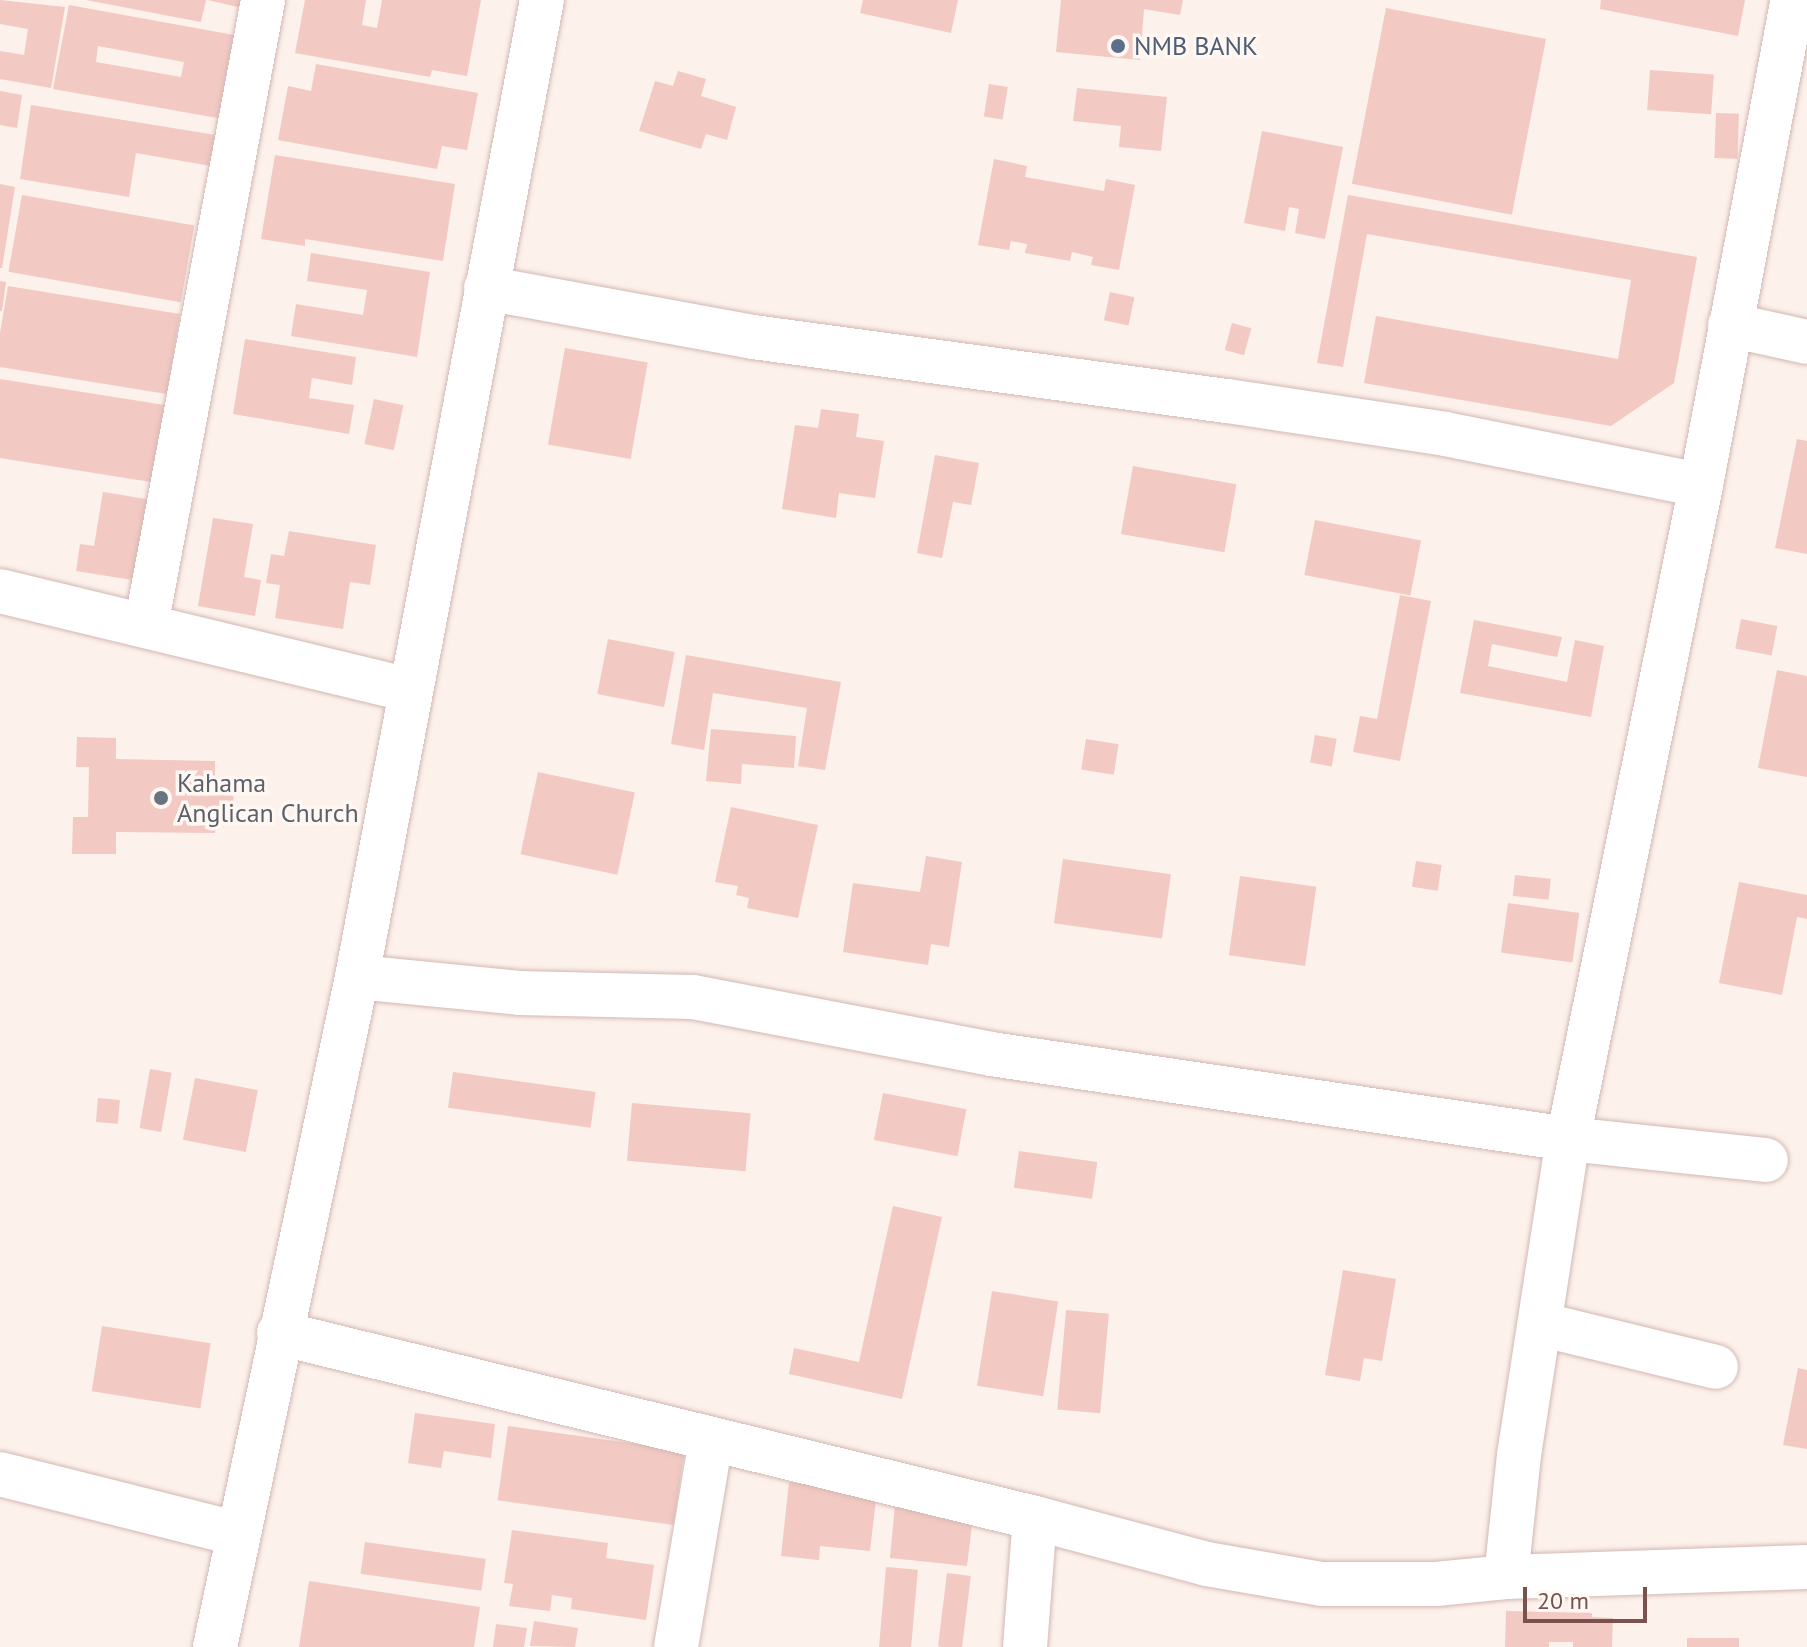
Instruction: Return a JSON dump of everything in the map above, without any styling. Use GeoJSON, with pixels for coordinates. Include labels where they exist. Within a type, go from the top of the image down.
{"type":"FeatureCollection","features":[{"type":"Feature","properties":{"kind":"street"},"geometry":{"type":"LineString","coordinates":[[146,626],[263,0]]}},
{"type":"Feature","properties":{"kind":"street"},"geometry":{"type":"LineString","coordinates":[[215,1647],[279,1333],[357,977],[542,0]]}},
{"type":"Feature","properties":{"kind":"street"},"geometry":{"type":"LineString","coordinates":[[1506,1577],[1519,1455],[1568,1139],[1701,485],[1793,0]]}},
{"type":"Feature","properties":{"kind":"street"},"geometry":{"type":"LineString","coordinates":[[486,288],[753,337],[1228,401],[1445,434],[1701,485]]}},
{"type":"Feature","properties":{"kind":"street"},"geometry":{"type":"LineString","coordinates":[[1730,325],[1807,342]]}},
{"type":"Feature","properties":{"kind":"street"},"geometry":{"type":"LineString","coordinates":[[0,591],[409,690]]}},
{"type":"Feature","properties":{"kind":"street"},"geometry":{"type":"LineString","coordinates":[[357,977],[519,993],[693,997],[991,1054],[1568,1139],[1766,1160]]}},
{"type":"Feature","properties":{"kind":"street"},"geometry":{"type":"LineString","coordinates":[[1540,1324],[1716,1367]]}},
{"type":"Feature","properties":{"kind":"street"},"geometry":{"type":"LineString","coordinates":[[279,1333],[1035,1518],[1207,1564],[1322,1584],[1436,1584],[1506,1577],[1807,1567]]}},
{"type":"Feature","properties":{"kind":"street"},"geometry":{"type":"LineString","coordinates":[[676,1647],[711,1441]]}},
{"type":"Feature","properties":{"kind":"street"},"geometry":{"type":"LineString","coordinates":[[0,1474],[238,1534]]}},
{"type":"Feature","properties":{"kind":"street"},"geometry":{"type":"LineString","coordinates":[[1025,1647],[1035,1518]]}},
{"type":"Feature","properties":{"kind":"building"},"geometry":{"type":"Polygon","coordinates":[[[0,0],[65,7],[51,88],[0,79],[0,51],[24,55],[28,29],[0,24],[0,0]]]}},
{"type":"Feature","properties":{"kind":"building"},"geometry":{"type":"Polygon","coordinates":[[[86,0],[206,0],[201,22],[86,0]]]}},
{"type":"Feature","properties":{"kind":"building"},"geometry":{"type":"Polygon","coordinates":[[[208,0],[244,0],[242,8],[208,0]]]}},
{"type":"Feature","properties":{"kind":"building"},"geometry":{"type":"Polygon","coordinates":[[[305,0],[366,0],[362,25],[377,28],[382,0],[481,0],[467,76],[432,70],[430,77],[295,53],[305,0]]]}},
{"type":"Feature","properties":{"kind":"building"},"geometry":{"type":"Polygon","coordinates":[[[863,0],[958,0],[951,33],[860,13],[863,0]]]}},
{"type":"Feature","properties":{"kind":"building"},"geometry":{"type":"Polygon","coordinates":[[[1061,0],[1183,0],[1180,15],[1144,9],[1140,60],[1056,52],[1061,0]]]}},
{"type":"Feature","properties":{"kind":"building"},"geometry":{"type":"Polygon","coordinates":[[[1601,0],[1745,0],[1738,36],[1600,9],[1601,0]]]}},
{"type":"Feature","properties":{"kind":"building"},"geometry":{"type":"Polygon","coordinates":[[[69,5],[245,37],[229,120],[53,89],[69,5]],[[98,46],[96,62],[181,77],[184,62],[98,46]]]}},
{"type":"Feature","properties":{"kind":"building"},"geometry":{"type":"Polygon","coordinates":[[[1386,8],[1546,39],[1512,215],[1352,184],[1386,8]]]}},
{"type":"Feature","properties":{"kind":"building"},"geometry":{"type":"Polygon","coordinates":[[[316,64],[478,93],[467,150],[442,146],[437,169],[278,140],[288,86],[311,91],[316,64]]]}},
{"type":"Feature","properties":{"kind":"building"},"geometry":{"type":"Polygon","coordinates":[[[1650,70],[1714,74],[1711,114],[1647,110],[1650,70]]]}},
{"type":"Feature","properties":{"kind":"building"},"geometry":{"type":"Polygon","coordinates":[[[678,71],[706,79],[701,96],[736,107],[727,140],[706,134],[701,149],[639,131],[655,81],[673,86],[678,71]]]}},
{"type":"Feature","properties":{"kind":"building"},"geometry":{"type":"Polygon","coordinates":[[[989,84],[1008,87],[1003,120],[984,117],[989,84]]]}},
{"type":"Feature","properties":{"kind":"building"},"geometry":{"type":"Polygon","coordinates":[[[1077,88],[1167,97],[1161,151],[1119,147],[1121,126],[1073,121],[1077,88]]]}},
{"type":"Feature","properties":{"kind":"building"},"geometry":{"type":"Polygon","coordinates":[[[0,91],[22,95],[17,128],[0,125],[0,91]]]}},
{"type":"Feature","properties":{"kind":"building"},"geometry":{"type":"Polygon","coordinates":[[[31,105],[216,135],[211,166],[136,153],[129,197],[20,179],[31,105]]]}},
{"type":"Feature","properties":{"kind":"building"},"geometry":{"type":"Polygon","coordinates":[[[1716,113],[1739,114],[1737,159],[1714,158],[1716,113]]]}},
{"type":"Feature","properties":{"kind":"building"},"geometry":{"type":"Polygon","coordinates":[[[1262,131],[1343,147],[1325,239],[1295,233],[1299,209],[1289,207],[1285,231],[1244,223],[1262,131]]]}},
{"type":"Feature","properties":{"kind":"building"},"geometry":{"type":"Polygon","coordinates":[[[275,155],[455,184],[443,261],[305,239],[305,246],[261,239],[275,155]]]}},
{"type":"Feature","properties":{"kind":"building"},"geometry":{"type":"Polygon","coordinates":[[[994,159],[1027,166],[1025,177],[1104,191],[1106,179],[1135,185],[1119,270],[1091,265],[1093,257],[1072,252],[1070,261],[1025,253],[1027,244],[1011,241],[1009,250],[978,245],[994,159]]]}},
{"type":"Feature","properties":{"kind":"building"},"geometry":{"type":"Polygon","coordinates":[[[0,184],[15,187],[2,268],[0,268],[0,184]]]}},
{"type":"Feature","properties":{"kind":"building"},"geometry":{"type":"Polygon","coordinates":[[[22,195],[194,225],[181,302],[8,272],[22,195]]]}},
{"type":"Feature","properties":{"kind":"building"},"geometry":{"type":"Polygon","coordinates":[[[1348,195],[1697,257],[1674,383],[1611,426],[1364,383],[1376,316],[1618,359],[1631,280],[1367,234],[1343,367],[1317,363],[1348,195]]]}},
{"type":"Feature","properties":{"kind":"building"},"geometry":{"type":"Polygon","coordinates":[[[311,253],[430,272],[417,357],[291,336],[296,304],[363,315],[367,290],[307,281],[311,253]]]}},
{"type":"Feature","properties":{"kind":"building"},"geometry":{"type":"Polygon","coordinates":[[[0,281],[6,282],[2,311],[0,311],[0,281]]]}},
{"type":"Feature","properties":{"kind":"building"},"geometry":{"type":"Polygon","coordinates":[[[8,286],[180,314],[167,394],[0,367],[0,333],[8,286]]]}},
{"type":"Feature","properties":{"kind":"building"},"geometry":{"type":"Polygon","coordinates":[[[1110,292],[1134,297],[1128,326],[1104,320],[1110,292]]]}},
{"type":"Feature","properties":{"kind":"building"},"geometry":{"type":"Polygon","coordinates":[[[1232,323],[1251,328],[1244,355],[1225,350],[1232,323]]]}},
{"type":"Feature","properties":{"kind":"building"},"geometry":{"type":"Polygon","coordinates":[[[245,339],[356,357],[352,385],[312,378],[309,398],[354,405],[349,434],[233,414],[245,339]]]}},
{"type":"Feature","properties":{"kind":"building"},"geometry":{"type":"Polygon","coordinates":[[[565,348],[648,363],[631,459],[548,445],[565,348]]]}},
{"type":"Feature","properties":{"kind":"building"},"geometry":{"type":"Polygon","coordinates":[[[0,379],[168,406],[156,483],[0,458],[0,379]]]}},
{"type":"Feature","properties":{"kind":"building"},"geometry":{"type":"Polygon","coordinates":[[[374,399],[403,405],[394,450],[364,444],[374,399]]]}},
{"type":"Feature","properties":{"kind":"building"},"geometry":{"type":"Polygon","coordinates":[[[821,409],[859,414],[856,437],[884,441],[875,498],[839,493],[836,518],[782,509],[795,425],[818,428],[821,409]]]}},
{"type":"Feature","properties":{"kind":"building"},"geometry":{"type":"Polygon","coordinates":[[[1797,439],[1807,441],[1807,554],[1775,548],[1797,439]]]}},
{"type":"Feature","properties":{"kind":"building"},"geometry":{"type":"Polygon","coordinates":[[[935,455],[979,463],[971,505],[953,502],[942,558],[917,553],[935,455]]]}},
{"type":"Feature","properties":{"kind":"building"},"geometry":{"type":"Polygon","coordinates":[[[1133,466],[1236,484],[1224,552],[1121,534],[1133,466]]]}},
{"type":"Feature","properties":{"kind":"building"},"geometry":{"type":"Polygon","coordinates":[[[103,492],[159,501],[145,582],[76,571],[80,544],[94,546],[103,492]]]}},
{"type":"Feature","properties":{"kind":"building"},"geometry":{"type":"Polygon","coordinates":[[[213,518],[253,524],[244,577],[261,580],[255,616],[198,606],[213,518]]]}},
{"type":"Feature","properties":{"kind":"building"},"geometry":{"type":"Polygon","coordinates":[[[1315,520],[1421,541],[1410,596],[1304,575],[1315,520]]]}},
{"type":"Feature","properties":{"kind":"building"},"geometry":{"type":"Polygon","coordinates":[[[289,531],[376,545],[370,585],[350,582],[343,629],[275,618],[280,585],[266,583],[271,554],[284,556],[289,531]]]}},
{"type":"Feature","properties":{"kind":"building"},"geometry":{"type":"Polygon","coordinates":[[[1400,595],[1431,601],[1400,761],[1353,752],[1360,716],[1377,719],[1400,595]]]}},
{"type":"Feature","properties":{"kind":"building"},"geometry":{"type":"Polygon","coordinates":[[[1741,619],[1777,626],[1772,656],[1735,648],[1741,619]]]}},
{"type":"Feature","properties":{"kind":"building"},"geometry":{"type":"Polygon","coordinates":[[[1474,620],[1562,637],[1557,657],[1492,644],[1488,666],[1567,682],[1575,640],[1604,646],[1591,717],[1460,693],[1474,620]]]}},
{"type":"Feature","properties":{"kind":"building"},"geometry":{"type":"Polygon","coordinates":[[[608,639],[675,652],[664,707],[597,694],[608,639]]]}},
{"type":"Feature","properties":{"kind":"building"},"geometry":{"type":"Polygon","coordinates":[[[686,655],[841,682],[825,770],[798,766],[807,708],[713,693],[704,750],[671,744],[686,655]]]}},
{"type":"Feature","properties":{"kind":"building"},"geometry":{"type":"Polygon","coordinates":[[[1777,670],[1807,676],[1807,777],[1758,768],[1777,670]]]}},
{"type":"Feature","properties":{"kind":"building"},"geometry":{"type":"Polygon","coordinates":[[[711,729],[796,736],[794,768],[742,764],[741,784],[706,781],[711,729]]]}},
{"type":"Feature","properties":{"kind":"building"},"geometry":{"type":"Polygon","coordinates":[[[1315,735],[1337,739],[1332,766],[1310,763],[1315,735]]]}},
{"type":"Feature","properties":{"kind":"building","name":"Kahama Anglican Church"},"geometry":{"type":"Polygon","coordinates":[[[77,737],[116,738],[116,759],[215,761],[215,779],[234,779],[233,818],[216,817],[215,833],[116,832],[116,854],[72,854],[73,817],[88,817],[89,767],[76,767],[77,737]]]}},
{"type":"Feature","properties":{"kind":"building"},"geometry":{"type":"Polygon","coordinates":[[[1086,739],[1119,744],[1114,775],[1081,770],[1086,739]]]}},
{"type":"Feature","properties":{"kind":"building"},"geometry":{"type":"Polygon","coordinates":[[[538,772],[635,793],[617,875],[521,854],[538,772]]]}},
{"type":"Feature","properties":{"kind":"building"},"geometry":{"type":"Polygon","coordinates":[[[731,807],[818,825],[798,918],[747,908],[749,898],[736,895],[738,886],[715,882],[731,807]]]}},
{"type":"Feature","properties":{"kind":"building"},"geometry":{"type":"Polygon","coordinates":[[[926,856],[962,862],[949,947],[931,944],[928,965],[843,952],[853,883],[920,892],[926,856]]]}},
{"type":"Feature","properties":{"kind":"building"},"geometry":{"type":"Polygon","coordinates":[[[1063,859],[1171,874],[1162,939],[1054,923],[1063,859]]]}},
{"type":"Feature","properties":{"kind":"building"},"geometry":{"type":"Polygon","coordinates":[[[1416,861],[1442,865],[1438,891],[1412,887],[1416,861]]]}},
{"type":"Feature","properties":{"kind":"building"},"geometry":{"type":"Polygon","coordinates":[[[1515,875],[1551,879],[1549,900],[1513,896],[1515,875]]]}},
{"type":"Feature","properties":{"kind":"building"},"geometry":{"type":"Polygon","coordinates":[[[1240,876],[1316,887],[1305,966],[1229,955],[1240,876]]]}},
{"type":"Feature","properties":{"kind":"building"},"geometry":{"type":"Polygon","coordinates":[[[1739,882],[1807,895],[1807,919],[1797,917],[1782,995],[1719,983],[1739,882]]]}},
{"type":"Feature","properties":{"kind":"building"},"geometry":{"type":"Polygon","coordinates":[[[1508,903],[1579,913],[1572,963],[1501,953],[1508,903]]]}},
{"type":"Feature","properties":{"kind":"building"},"geometry":{"type":"Polygon","coordinates":[[[150,1069],[172,1073],[161,1132],[140,1128],[150,1069]]]}},
{"type":"Feature","properties":{"kind":"building"},"geometry":{"type":"Polygon","coordinates":[[[453,1072],[596,1092],[591,1128],[448,1108],[453,1072]]]}},
{"type":"Feature","properties":{"kind":"building"},"geometry":{"type":"Polygon","coordinates":[[[195,1078],[258,1090],[246,1152],[183,1140],[195,1078]]]}},
{"type":"Feature","properties":{"kind":"building"},"geometry":{"type":"Polygon","coordinates":[[[883,1093],[966,1109],[957,1156],[874,1140],[883,1093]]]}},
{"type":"Feature","properties":{"kind":"building"},"geometry":{"type":"Polygon","coordinates":[[[98,1098],[120,1100],[118,1124],[96,1122],[98,1098]]]}},
{"type":"Feature","properties":{"kind":"building"},"geometry":{"type":"Polygon","coordinates":[[[632,1103],[751,1113],[745,1171],[627,1161],[632,1103]]]}},
{"type":"Feature","properties":{"kind":"building"},"geometry":{"type":"Polygon","coordinates":[[[1019,1151],[1097,1162],[1092,1199],[1014,1188],[1019,1151]]]}},
{"type":"Feature","properties":{"kind":"building"},"geometry":{"type":"Polygon","coordinates":[[[893,1206],[942,1217],[902,1399],[789,1374],[794,1348],[859,1362],[893,1206]]]}},
{"type":"Feature","properties":{"kind":"building"},"geometry":{"type":"Polygon","coordinates":[[[1343,1270],[1396,1279],[1382,1361],[1364,1358],[1360,1381],[1325,1375],[1343,1270]]]}},
{"type":"Feature","properties":{"kind":"building"},"geometry":{"type":"Polygon","coordinates":[[[992,1291],[1058,1301],[1043,1396],[977,1386],[992,1291]]]}},
{"type":"Feature","properties":{"kind":"building"},"geometry":{"type":"Polygon","coordinates":[[[1066,1310],[1109,1314],[1100,1413],[1057,1410],[1066,1310]]]}},
{"type":"Feature","properties":{"kind":"building"},"geometry":{"type":"Polygon","coordinates":[[[102,1326],[211,1343],[200,1408],[92,1391],[102,1326]]]}},
{"type":"Feature","properties":{"kind":"building"},"geometry":{"type":"Polygon","coordinates":[[[1798,1368],[1807,1370],[1807,1449],[1783,1445],[1798,1368]]]}},
{"type":"Feature","properties":{"kind":"building"},"geometry":{"type":"Polygon","coordinates":[[[415,1413],[495,1424],[491,1458],[444,1451],[441,1468],[408,1463],[415,1413]]]}},
{"type":"Feature","properties":{"kind":"building"},"geometry":{"type":"Polygon","coordinates":[[[508,1426],[684,1451],[674,1525],[498,1500],[508,1426]]]}},
{"type":"Feature","properties":{"kind":"building"},"geometry":{"type":"Polygon","coordinates":[[[789,1482],[877,1491],[870,1551],[820,1546],[819,1560],[781,1556],[789,1482]]]}},
{"type":"Feature","properties":{"kind":"building"},"geometry":{"type":"Polygon","coordinates":[[[895,1505],[972,1525],[967,1566],[890,1558],[895,1505]]]}},
{"type":"Feature","properties":{"kind":"building"},"geometry":{"type":"Polygon","coordinates":[[[512,1530],[608,1543],[606,1558],[654,1565],[646,1620],[571,1609],[572,1598],[552,1595],[550,1611],[509,1606],[513,1584],[504,1583],[512,1530]]]}},
{"type":"Feature","properties":{"kind":"building"},"geometry":{"type":"Polygon","coordinates":[[[365,1542],[486,1559],[481,1591],[361,1574],[365,1542]]]}},
{"type":"Feature","properties":{"kind":"building"},"geometry":{"type":"Polygon","coordinates":[[[886,1567],[918,1570],[911,1647],[879,1647],[886,1567]]]}},
{"type":"Feature","properties":{"kind":"building"},"geometry":{"type":"Polygon","coordinates":[[[947,1573],[971,1576],[962,1647],[938,1646],[947,1573]]]}},
{"type":"Feature","properties":{"kind":"building"},"geometry":{"type":"Polygon","coordinates":[[[309,1581],[480,1607],[474,1647],[299,1647],[309,1581]]]}},
{"type":"Feature","properties":{"kind":"building"},"geometry":{"type":"Polygon","coordinates":[[[1506,1611],[1592,1613],[1592,1617],[1613,1618],[1612,1647],[1573,1647],[1573,1642],[1549,1642],[1549,1647],[1505,1647],[1506,1611]]]}},
{"type":"Feature","properties":{"kind":"building"},"geometry":{"type":"Polygon","coordinates":[[[534,1621],[578,1628],[575,1647],[530,1646],[534,1621]]]}},
{"type":"Feature","properties":{"kind":"building"},"geometry":{"type":"Polygon","coordinates":[[[496,1624],[527,1628],[524,1647],[493,1647],[496,1624]]]}},
{"type":"Feature","properties":{"kind":"building"},"geometry":{"type":"Polygon","coordinates":[[[1687,1638],[1739,1638],[1739,1647],[1687,1647],[1687,1638]]]}},
{"type":"Feature","properties":{"kind":"place","name":"NMB BANK"},"geometry":{"type":"Point","coordinates":[1118,46]}},
{"type":"Feature","properties":{"kind":"place","name":"Kahama Anglican Church"},"geometry":{"type":"Point","coordinates":[161,798]}}]}
